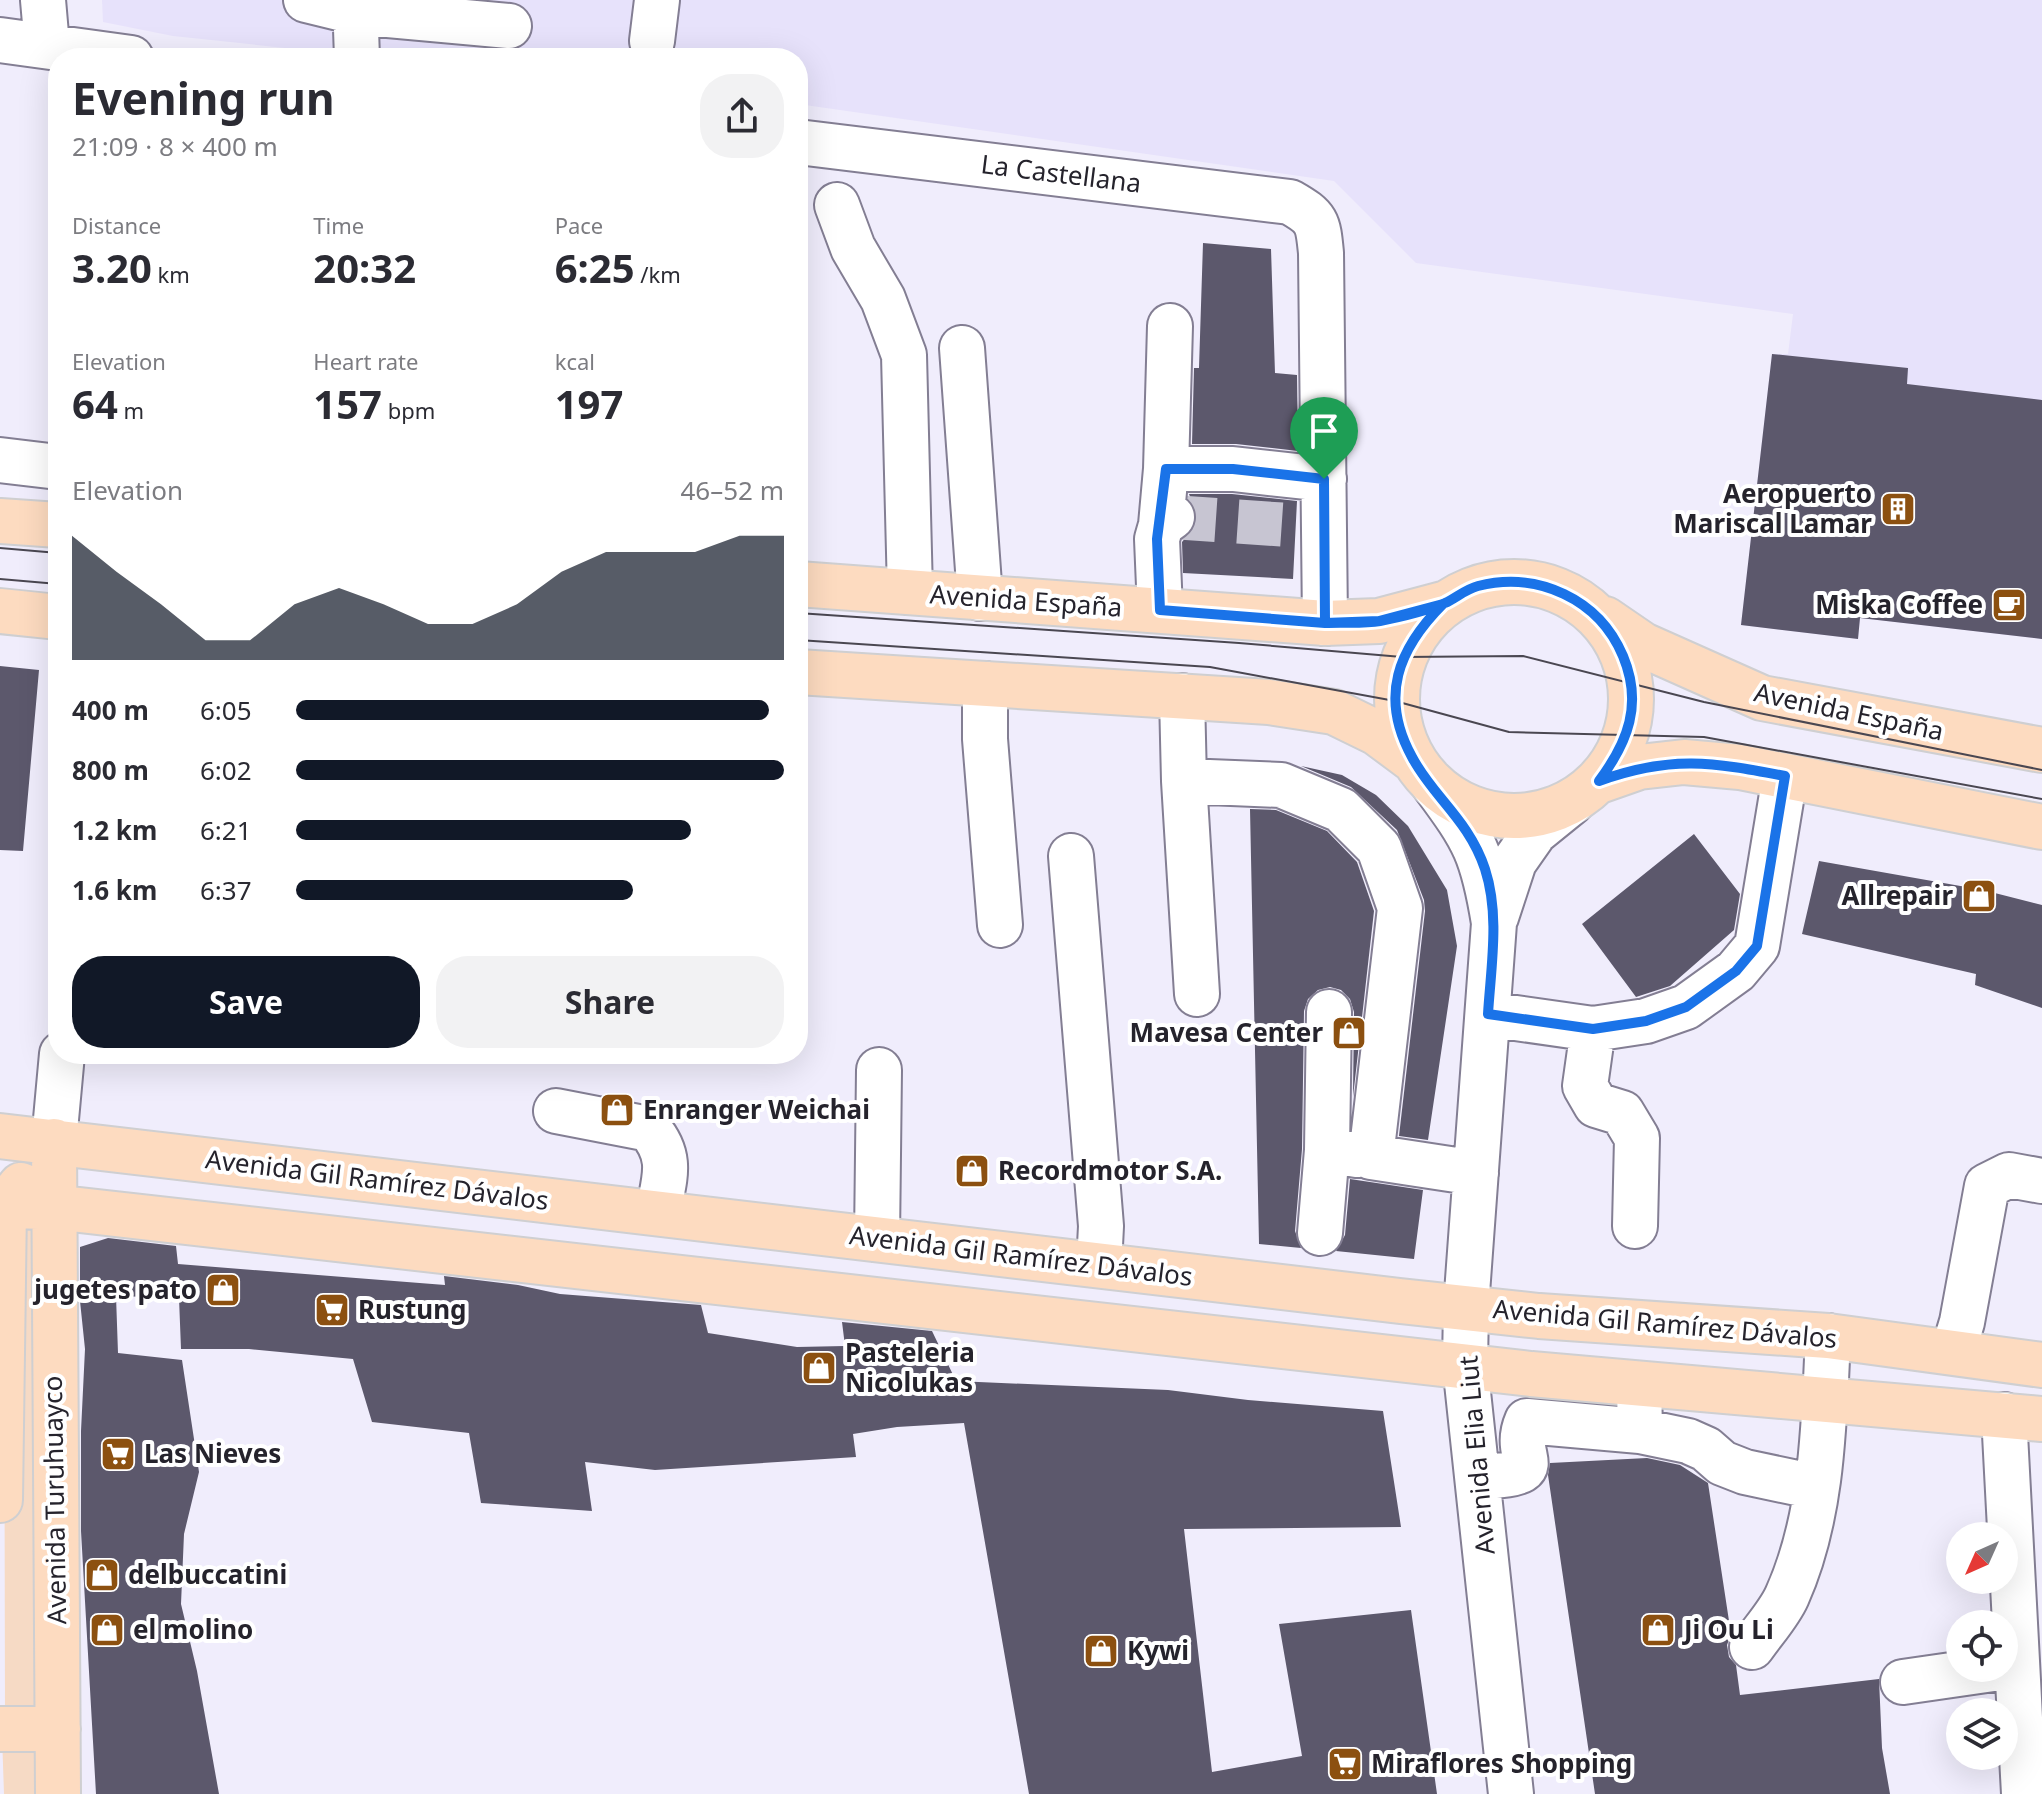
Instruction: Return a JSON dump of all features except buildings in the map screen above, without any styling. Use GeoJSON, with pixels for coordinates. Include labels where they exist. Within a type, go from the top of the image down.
{"type":"FeatureCollection","features":[{"type":"Feature","properties":{"kind":"main road"},"geometry":{"type":"LineString","coordinates":[[0,521],[48,524]]}},
{"type":"Feature","properties":{"kind":"main road"},"geometry":{"type":"LineString","coordinates":[[1423,772],[1399,726],[1395,701],[1402,657],[1418,629],[1443,604],[1475,587],[1511,580],[1547,586],[1581,602],[1605,625],[1622,653],[1633,684],[1627,736],[1615,759],[1585,791]]}},
{"type":"Feature","properties":{"kind":"main road","name":"Avenida España"},"geometry":{"type":"LineString","coordinates":[[808,585],[1325,623],[1379,621],[1443,604]]}},
{"type":"Feature","properties":{"kind":"main road","name":"Avenida España"},"geometry":{"type":"LineString","coordinates":[[1581,602],[1643,645],[1762,698],[2042,750]]}},
{"type":"Feature","properties":{"kind":"main road"},"geometry":{"type":"LineString","coordinates":[[0,611],[48,616]]}},
{"type":"Feature","properties":{"kind":"main road"},"geometry":{"type":"LineString","coordinates":[[808,673],[1269,702],[1334,712],[1377,733],[1465,806],[1500,816],[1537,814],[1639,767],[1684,762],[1740,767],[2042,827]]}},
{"type":"Feature","properties":{"kind":"main road","name":"Avenida Gil Ramírez Dávalos"},"geometry":{"type":"LineString","coordinates":[[0,1136],[1539,1316],[1828,1336],[2042,1365]]}},
{"type":"Feature","properties":{"kind":"main road"},"geometry":{"type":"LineString","coordinates":[[0,1500],[2,1206],[54,1141]]}},
{"type":"Feature","properties":{"kind":"main road","name":"Avenida Turuhuayco"},"geometry":{"type":"LineString","coordinates":[[54,1141],[58,1794]]}},
{"type":"Feature","properties":{"kind":"main road"},"geometry":{"type":"LineString","coordinates":[[2,1206],[53,1207],[1639,1384],[2023,1417]]}},
{"type":"Feature","properties":{"kind":"main road"},"geometry":{"type":"LineString","coordinates":[[0,1729],[58,1729]]}},
{"type":"Feature","properties":{"kind":"street"},"geometry":{"type":"LineString","coordinates":[[43,0],[47,46]]}},
{"type":"Feature","properties":{"kind":"street"},"geometry":{"type":"LineString","coordinates":[[306,0],[509,26]]}},
{"type":"Feature","properties":{"kind":"street"},"geometry":{"type":"LineString","coordinates":[[355,6],[357,48]]}},
{"type":"Feature","properties":{"kind":"street"},"geometry":{"type":"LineString","coordinates":[[0,40],[61,48]]}},
{"type":"Feature","properties":{"kind":"street","name":"La Castellana"},"geometry":{"type":"LineString","coordinates":[[808,143],[1290,202],[1318,222],[1324,479]]}},
{"type":"Feature","properties":{"kind":"street"},"geometry":{"type":"LineString","coordinates":[[837,205],[853,248],[883,299],[904,355],[910,592]]}},
{"type":"Feature","properties":{"kind":"street"},"geometry":{"type":"LineString","coordinates":[[1160,610],[1157,539],[1166,521],[1170,326]]}},
{"type":"Feature","properties":{"kind":"street"},"geometry":{"type":"LineString","coordinates":[[962,348],[980,598]]}},
{"type":"Feature","properties":{"kind":"street"},"geometry":{"type":"LineString","coordinates":[[0,460],[48,466]]}},
{"type":"Feature","properties":{"kind":"street"},"geometry":{"type":"LineString","coordinates":[[1166,469],[1233,469],[1324,479],[1314,527],[1325,623]]}},
{"type":"Feature","properties":{"kind":"street"},"geometry":{"type":"LineString","coordinates":[[985,684],[985,739],[1000,925]]}},
{"type":"Feature","properties":{"kind":"street"},"geometry":{"type":"LineString","coordinates":[[1182,696],[1197,994]]}},
{"type":"Feature","properties":{"kind":"street","name":"Avenida Elia Liut"},"geometry":{"type":"LineString","coordinates":[[1423,772],[1470,834],[1485,870],[1494,923],[1466,1307],[1465,1364],[1511,1794]]}},
{"type":"Feature","properties":{"kind":"street"},"geometry":{"type":"LineString","coordinates":[[1488,1014],[1593,1029],[1646,1021],[1686,1007],[1736,971],[1757,946],[1785,776]]}},
{"type":"Feature","properties":{"kind":"street"},"geometry":{"type":"LineString","coordinates":[[1184,781],[1281,785],[1341,810],[1379,848],[1400,908],[1371,1157]]}},
{"type":"Feature","properties":{"kind":"street","name":"Avenida Elia Liut"},"geometry":{"type":"LineString","coordinates":[[1494,923],[1514,862],[1535,832],[1585,791]]}},
{"type":"Feature","properties":{"kind":"street"},"geometry":{"type":"LineString","coordinates":[[1071,856],[1101,1226],[1099,1265]]}},
{"type":"Feature","properties":{"kind":"street"},"geometry":{"type":"LineString","coordinates":[[1320,1233],[1327,1150],[1329,1012]]}},
{"type":"Feature","properties":{"kind":"street"},"geometry":{"type":"LineString","coordinates":[[1593,1029],[1585,1086],[1596,1105],[1622,1113],[1637,1138],[1635,1226]]}},
{"type":"Feature","properties":{"kind":"street"},"geometry":{"type":"LineString","coordinates":[[54,1141],[61,1064]]}},
{"type":"Feature","properties":{"kind":"street"},"geometry":{"type":"LineString","coordinates":[[877,1239],[879,1070]]}},
{"type":"Feature","properties":{"kind":"street"},"geometry":{"type":"LineString","coordinates":[[556,1111],[649,1129],[662,1144],[667,1162],[658,1213]]}},
{"type":"Feature","properties":{"kind":"street"},"geometry":{"type":"LineString","coordinates":[[1327,1150],[1476,1173]]}},
{"type":"Feature","properties":{"kind":"street"},"geometry":{"type":"LineString","coordinates":[[1953,1352],[1962,1322],[1987,1186],[2009,1175],[2042,1181]]}},
{"type":"Feature","properties":{"kind":"street"},"geometry":{"type":"LineString","coordinates":[[1752,1647],[1787,1598],[1810,1525],[1823,1443],[1828,1336]]}},
{"type":"Feature","properties":{"kind":"street"},"geometry":{"type":"LineString","coordinates":[[1592,1379],[1596,1427]]}},
{"type":"Feature","properties":{"kind":"street"},"geometry":{"type":"LineString","coordinates":[[1639,1384],[1640,1431]]}},
{"type":"Feature","properties":{"kind":"street"},"geometry":{"type":"LineString","coordinates":[[2011,1610],[2023,1417]]}},
{"type":"Feature","properties":{"kind":"street"},"geometry":{"type":"LineString","coordinates":[[1478,1477],[1517,1475],[1524,1470],[1527,1462],[1523,1431],[1527,1421],[1640,1431],[1688,1441],[1706,1449],[1722,1463],[1745,1472],[1816,1487]]}},
{"type":"Feature","properties":{"kind":"street"},"geometry":{"type":"LineString","coordinates":[[1903,1682],[1946,1676]]}},
{"type":"Feature","properties":{"kind":"street"},"geometry":{"type":"LineString","coordinates":[[2009,1682],[2024,1794]]}},
{"type":"Feature","properties":{"kind":"shaded area","name":"Aeropuerto Mariscal Lamar"},"geometry":{"type":"Polygon","coordinates":[[[102,0],[2042,0],[2042,639],[1860,618],[1858,639],[1741,625],[1772,354],[1788,354],[1793,314],[1416,263],[1334,181],[808,105],[808,48],[285,48],[173,36],[103,22],[102,0]]]}},
{"type":"Feature","properties":{"kind":"shaded area"},"geometry":{"type":"Polygon","coordinates":[[[4,1206],[53,1207],[49,1720],[5,1720],[4,1206]]]}},
{"type":"Feature","properties":{"kind":"shaded area"},"geometry":{"type":"Polygon","coordinates":[[[2,1735],[52,1735],[52,1794],[4,1794],[2,1735]]]}},
{"type":"Feature","properties":{"kind":"tunnel"},"geometry":{"type":"LineString","coordinates":[[1172,517],[1303,526]]}},
{"type":"Feature","properties":{"kind":"tram line"},"geometry":{"type":"LineString","coordinates":[[0,548],[48,552]]}},
{"type":"Feature","properties":{"kind":"tram line"},"geometry":{"type":"LineString","coordinates":[[0,579],[48,583]]}},
{"type":"Feature","properties":{"kind":"tram line"},"geometry":{"type":"LineString","coordinates":[[808,614],[1402,657],[1523,656],[1704,702],[2042,770]]}},
{"type":"Feature","properties":{"kind":"tram line"},"geometry":{"type":"LineString","coordinates":[[808,641],[1210,667],[1395,701],[1509,732],[1704,737],[2042,799]]}},
{"type":"Feature","properties":{"kind":"place","name":"Aeropuerto Mariscal Lamar"},"geometry":{"type":"Point","coordinates":[1898,509]}},
{"type":"Feature","properties":{"kind":"place","name":"Miska Coffee"},"geometry":{"type":"Point","coordinates":[2009,605]}},
{"type":"Feature","properties":{"kind":"place","name":"Allrepair"},"geometry":{"type":"Point","coordinates":[1979,896]}},
{"type":"Feature","properties":{"kind":"place","name":"Mavesa Center"},"geometry":{"type":"Point","coordinates":[1349,1033]}},
{"type":"Feature","properties":{"kind":"place","name":"Enranger Weichai"},"geometry":{"type":"Point","coordinates":[617,1110]}},
{"type":"Feature","properties":{"kind":"place","name":"Recordmotor S.A."},"geometry":{"type":"Point","coordinates":[972,1171]}},
{"type":"Feature","properties":{"kind":"place","name":"jugetes pato"},"geometry":{"type":"Point","coordinates":[223,1290]}},
{"type":"Feature","properties":{"kind":"place","name":"Rustung"},"geometry":{"type":"Point","coordinates":[332,1310]}},
{"type":"Feature","properties":{"kind":"place","name":"Pasteleria Nicolukas"},"geometry":{"type":"Point","coordinates":[819,1368]}},
{"type":"Feature","properties":{"kind":"place","name":"Las Nieves"},"geometry":{"type":"Point","coordinates":[118,1454]}},
{"type":"Feature","properties":{"kind":"place","name":"delbuccatini"},"geometry":{"type":"Point","coordinates":[102,1575]}},
{"type":"Feature","properties":{"kind":"place","name":"el molino"},"geometry":{"type":"Point","coordinates":[107,1630]}},
{"type":"Feature","properties":{"kind":"place","name":"Ji Ou Li"},"geometry":{"type":"Point","coordinates":[1658,1630]}},
{"type":"Feature","properties":{"kind":"place","name":"Kywi"},"geometry":{"type":"Point","coordinates":[1101,1651]}},
{"type":"Feature","properties":{"kind":"place","name":"Miraflores Shopping"},"geometry":{"type":"Point","coordinates":[1345,1764]}},
{"type":"Feature","properties":{"kind":"route"},"geometry":{"type":"LineString","coordinates":[[1324,479],[1233,469],[1166,469],[1157,539],[1160,610],[1325,623],[1379,621],[1443,604],[1418,629],[1402,657],[1395,701],[1399,726],[1412,759],[1470,834],[1485,870],[1494,923],[1488,1014],[1593,1029],[1646,1021],[1686,1007],[1736,971],[1757,946],[1785,776],[1740,767],[1684,762],[1639,767],[1599,781],[1627,736],[1633,684],[1622,653],[1605,625],[1581,602],[1547,586],[1511,580],[1475,587],[1443,604],[1379,621],[1325,623],[1324,479]]}}]}
